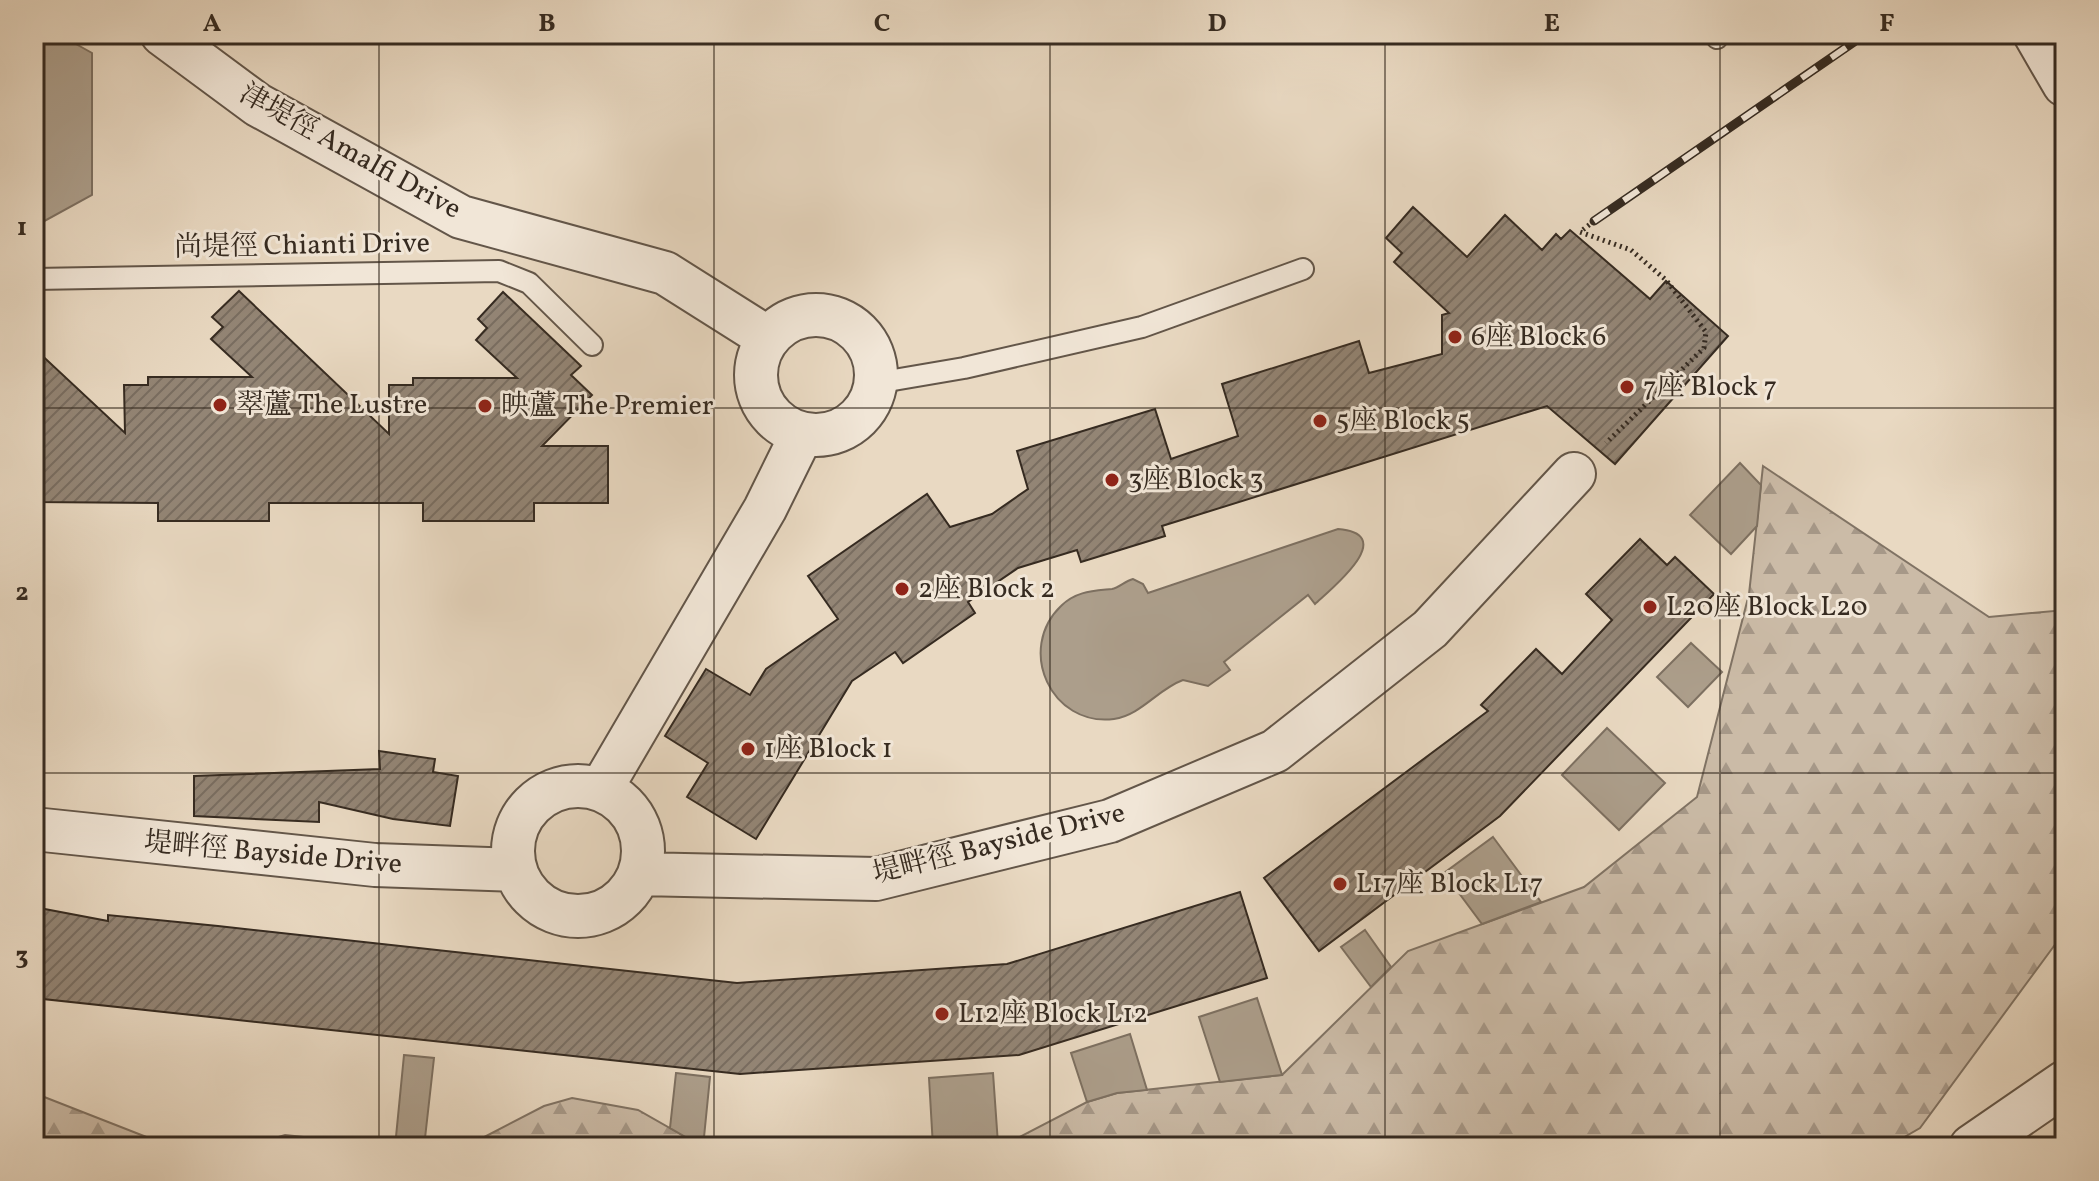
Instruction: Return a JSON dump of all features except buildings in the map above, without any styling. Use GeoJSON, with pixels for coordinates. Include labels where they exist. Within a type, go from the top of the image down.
{"type":"FeatureCollection","features":[{"type":"Feature","properties":{"kind":"street","name":"津堤徑 Amalfi Drive"},"geometry":{"type":"LineString","coordinates":[[162,34],[258,105],[461,217],[665,273],[768,338]]}},
{"type":"Feature","properties":{"kind":"street"},"geometry":{"type":"LineString","coordinates":[[2036,34],[2065,84]]}},
{"type":"Feature","properties":{"kind":"street"},"geometry":{"type":"LineString","coordinates":[[820,315],[839,319],[856,330],[868,344],[875,363],[876,383],[870,402],[850,425],[822,435],[802,434],[783,427],[758,395],[755,376],[758,355],[768,338],[782,325],[800,317],[820,315]]}},
{"type":"Feature","properties":{"kind":"street"},"geometry":{"type":"LineString","coordinates":[[601,789],[765,509],[802,434]]}},
{"type":"Feature","properties":{"kind":"street","name":"堤畔徑 Bayside Drive"},"geometry":{"type":"LineString","coordinates":[[639,874],[876,879],[1110,821],[1275,751],[1430,629],[1574,474]]}},
{"type":"Feature","properties":{"kind":"street"},"geometry":{"type":"LineString","coordinates":[[579,786],[601,789],[619,800],[633,815],[642,844],[639,874],[628,892],[612,906],[593,914],[572,916],[552,910],[533,899],[514,870],[514,836],[522,816],[537,799],[557,789],[579,786]]}},
{"type":"Feature","properties":{"kind":"street","name":"堤畔徑 Bayside Drive"},"geometry":{"type":"LineString","coordinates":[[34,829],[375,865],[514,870]]}},
{"type":"Feature","properties":{"kind":"street"},"geometry":{"type":"LineString","coordinates":[[1972,1147],[2065,1083]]}},
{"type":"Feature","properties":{"kind":"lane"},"geometry":{"type":"LineString","coordinates":[[876,383],[929,375],[1142,327],[1303,269]]}},
{"type":"Feature","properties":{"kind":"lane","name":"尚堤徑 Chianti Drive"},"geometry":{"type":"LineString","coordinates":[[34,279],[499,271],[529,283],[592,345]]}},
{"type":"Feature","properties":{"kind":"path"},"geometry":{"type":"LineString","coordinates":[[1854,42],[1867,34]]}},
{"type":"Feature","properties":{"kind":"path"},"geometry":{"type":"LineString","coordinates":[[1574,474],[1704,348],[1706,332],[1666,280],[1631,250],[1580,232],[1594,221]]}},
{"type":"Feature","properties":{"kind":"green space"},"geometry":{"type":"Polygon","coordinates":[[[1763,466],[1989,617],[2065,610],[2065,931],[1920,1128],[1887,1147],[980,1147],[1010,1142],[1087,1102],[1117,1093],[1282,1075],[1408,951],[1584,887],[1697,797],[1749,594],[1763,466]]]}},
{"type":"Feature","properties":{"kind":"green space"},"geometry":{"type":"Polygon","coordinates":[[[34,1093],[172,1147],[34,1147],[34,1093]]]}},
{"type":"Feature","properties":{"kind":"green space"},"geometry":{"type":"Polygon","coordinates":[[[572,1098],[638,1110],[703,1147],[465,1147],[544,1106],[572,1098]]]}},
{"type":"Feature","properties":{"kind":"green space"},"geometry":{"type":"Polygon","coordinates":[[[285,1135],[397,1147],[245,1147],[285,1135]]]}},
{"type":"Feature","properties":{"kind":"shaded area"},"geometry":{"type":"Polygon","coordinates":[[[58,34],[92,53],[92,195],[39,224],[34,220],[34,35],[58,34]]]}},
{"type":"Feature","properties":{"kind":"shaded area"},"geometry":{"type":"Polygon","coordinates":[[[1740,463],[1761,485],[1757,526],[1731,554],[1690,515],[1740,463]]]}},
{"type":"Feature","properties":{"kind":"shaded area"},"geometry":{"type":"Polygon","coordinates":[[[1338,529],[1355,533],[1363,541],[1356,563],[1315,604],[1308,595],[1224,662],[1230,670],[1208,686],[1183,680],[1133,712],[1114,719],[1092,718],[1073,711],[1058,698],[1047,682],[1041,663],[1041,643],[1048,624],[1061,606],[1073,597],[1115,588],[1133,579],[1143,584],[1148,593],[1338,529]]]}},
{"type":"Feature","properties":{"kind":"shaded area"},"geometry":{"type":"Polygon","coordinates":[[[1691,643],[1722,672],[1688,707],[1657,677],[1691,643]]]}},
{"type":"Feature","properties":{"kind":"shaded area"},"geometry":{"type":"Polygon","coordinates":[[[1607,728],[1665,783],[1619,830],[1562,775],[1607,728]]]}},
{"type":"Feature","properties":{"kind":"shaded area"},"geometry":{"type":"Polygon","coordinates":[[[1493,837],[1541,902],[1482,924],[1444,873],[1493,837]]]}},
{"type":"Feature","properties":{"kind":"shaded area"},"geometry":{"type":"Polygon","coordinates":[[[1365,930],[1391,967],[1371,987],[1341,947],[1365,930]]]}},
{"type":"Feature","properties":{"kind":"shaded area"},"geometry":{"type":"Polygon","coordinates":[[[1257,998],[1282,1075],[1220,1082],[1199,1017],[1257,998]]]}},
{"type":"Feature","properties":{"kind":"shaded area"},"geometry":{"type":"Polygon","coordinates":[[[1130,1034],[1147,1090],[1117,1093],[1087,1102],[1071,1053],[1130,1034]]]}},
{"type":"Feature","properties":{"kind":"shaded area"},"geometry":{"type":"Polygon","coordinates":[[[404,1055],[434,1058],[424,1147],[395,1147],[404,1055]]]}},
{"type":"Feature","properties":{"kind":"shaded area"},"geometry":{"type":"Polygon","coordinates":[[[676,1073],[710,1077],[703,1147],[670,1128],[676,1073]]]}},
{"type":"Feature","properties":{"kind":"shaded area"},"geometry":{"type":"Polygon","coordinates":[[[993,1073],[998,1144],[933,1147],[929,1078],[993,1073]]]}},
{"type":"Feature","properties":{"kind":"railway"},"geometry":{"type":"LineString","coordinates":[[1594,221],[1854,42]]}},
{"type":"Feature","properties":{"kind":"place","name":"6座 Block 6"},"geometry":{"type":"Point","coordinates":[1455,337]}},
{"type":"Feature","properties":{"kind":"place","name":"7座 Block 7"},"geometry":{"type":"Point","coordinates":[1627,387]}},
{"type":"Feature","properties":{"kind":"place","name":"翠蘆 The Lustre"},"geometry":{"type":"Point","coordinates":[220,405]}},
{"type":"Feature","properties":{"kind":"place","name":"映蘆 The Premier"},"geometry":{"type":"Point","coordinates":[485,406]}},
{"type":"Feature","properties":{"kind":"place","name":"5座 Block 5"},"geometry":{"type":"Point","coordinates":[1320,421]}},
{"type":"Feature","properties":{"kind":"place","name":"3座 Block 3"},"geometry":{"type":"Point","coordinates":[1112,480]}},
{"type":"Feature","properties":{"kind":"place","name":"2座 Block 2"},"geometry":{"type":"Point","coordinates":[902,589]}},
{"type":"Feature","properties":{"kind":"place","name":"L20座 Block L20"},"geometry":{"type":"Point","coordinates":[1650,607]}},
{"type":"Feature","properties":{"kind":"place","name":"1座 Block 1"},"geometry":{"type":"Point","coordinates":[748,749]}},
{"type":"Feature","properties":{"kind":"place","name":"L17座 Block L17"},"geometry":{"type":"Point","coordinates":[1340,884]}},
{"type":"Feature","properties":{"kind":"place","name":"L12座 Block L12"},"geometry":{"type":"Point","coordinates":[942,1014]}}]}
